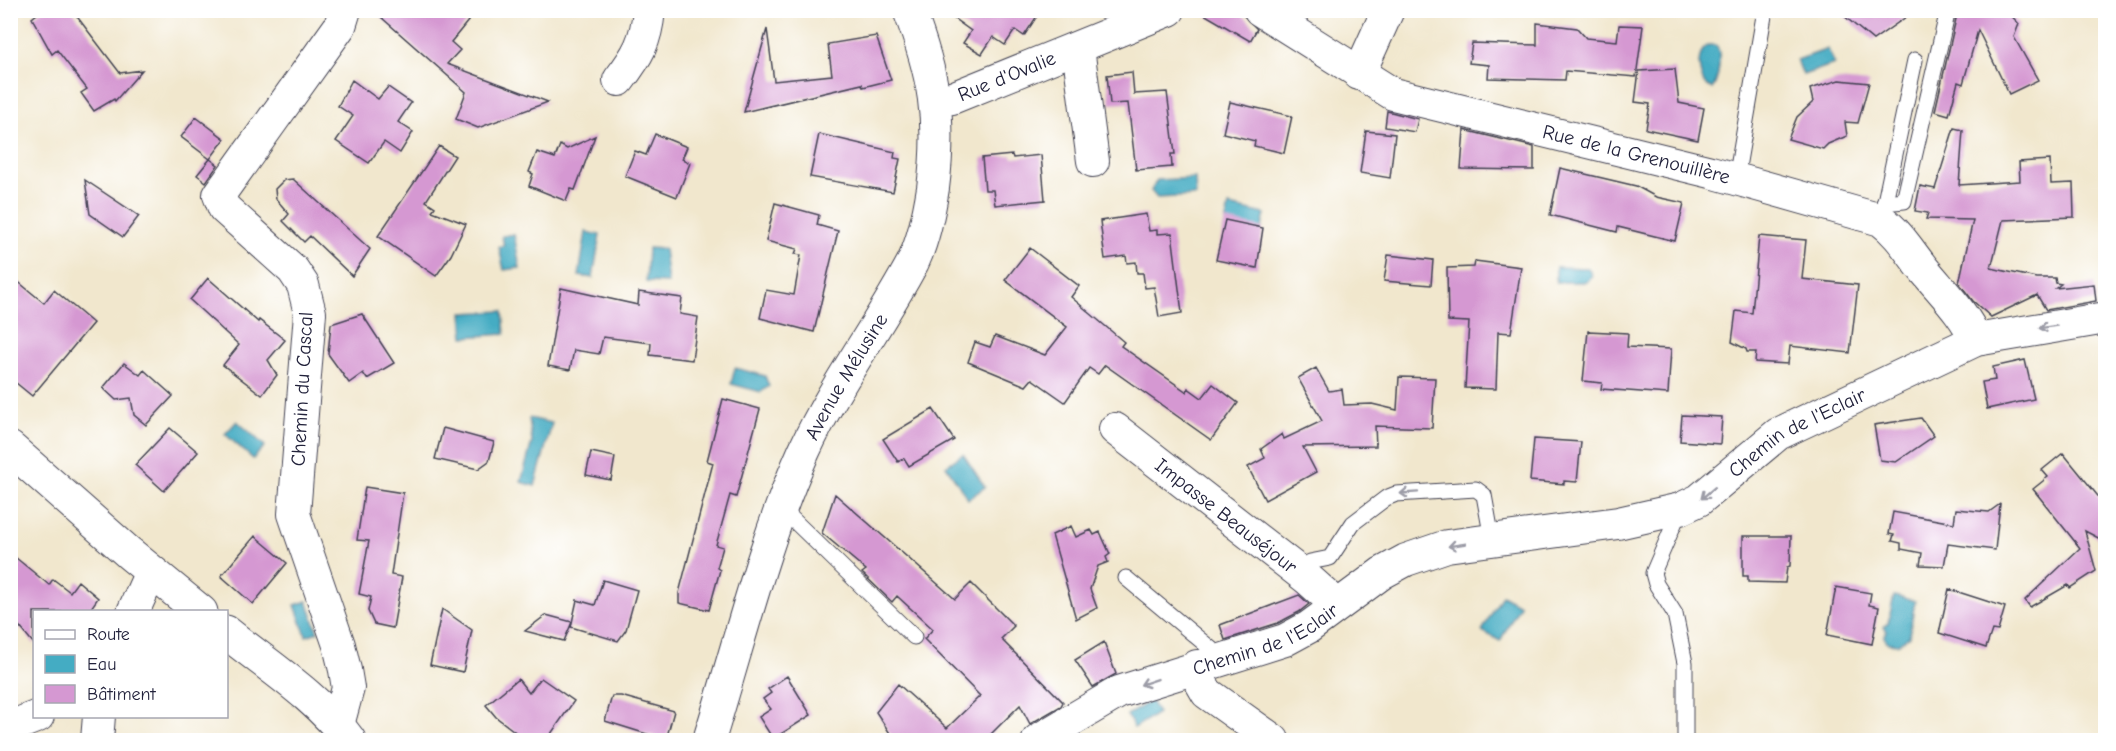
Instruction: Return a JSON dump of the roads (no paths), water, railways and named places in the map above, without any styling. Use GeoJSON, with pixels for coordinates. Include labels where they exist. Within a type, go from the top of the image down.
{"type":"FeatureCollection","features":[{"type":"Feature","properties":{"kind":"street","name":"Chemin du Cascal"},"geometry":{"type":"LineString","coordinates":[[344,733],[348,688],[345,670],[339,645],[294,514],[310,313],[303,285],[293,270],[224,208],[219,195],[340,26],[345,10]]}},
{"type":"Feature","properties":{"kind":"street"},"geometry":{"type":"LineString","coordinates":[[619,80],[639,54],[646,36],[649,10]]}},
{"type":"Feature","properties":{"kind":"street","name":"Avenue Mélusine"},"geometry":{"type":"LineString","coordinates":[[710,741],[781,508],[818,422],[914,260],[929,216],[938,144],[935,100],[924,53],[909,10]]}},
{"type":"Feature","properties":{"kind":"street","name":"Rue d'Ovalie"},"geometry":{"type":"LineString","coordinates":[[935,100],[952,98],[1169,10]]}},
{"type":"Feature","properties":{"kind":"street","name":"Rue de la Grenouillère"},"geometry":{"type":"LineString","coordinates":[[1260,10],[1393,94],[1882,212],[1927,273],[1961,311],[1976,340]]}},
{"type":"Feature","properties":{"kind":"street"},"geometry":{"type":"LineString","coordinates":[[1359,74],[1388,10]]}},
{"type":"Feature","properties":{"kind":"street","name":"Rue d'Ovalie"},"geometry":{"type":"LineString","coordinates":[[1078,48],[1093,161]]}},
{"type":"Feature","properties":{"kind":"street","name":"Chemin de l'Eclair"},"geometry":{"type":"LineString","coordinates":[[1038,741],[1119,692],[1285,640],[1309,627],[1382,573],[1406,560],[1447,546],[1618,523],[1680,509],[1699,500],[1778,434],[1976,340],[2106,318]]}},
{"type":"Feature","properties":{"kind":"street","name":"Impasse Beauséjour"},"geometry":{"type":"LineString","coordinates":[[1114,429],[1301,573],[1337,605]]}},
{"type":"Feature","properties":{"kind":"street"},"geometry":{"type":"LineString","coordinates":[[10,448],[199,610]]}},
{"type":"Feature","properties":{"kind":"street"},"geometry":{"type":"LineString","coordinates":[[134,610],[152,572]]}},
{"type":"Feature","properties":{"kind":"street"},"geometry":{"type":"LineString","coordinates":[[228,634],[344,733]]}},
{"type":"Feature","properties":{"kind":"street"},"geometry":{"type":"LineString","coordinates":[[1209,662],[1199,679],[1207,693],[1273,741]]}},
{"type":"Feature","properties":{"kind":"street"},"geometry":{"type":"LineString","coordinates":[[10,727],[35,718]]}},
{"type":"Feature","properties":{"kind":"street"},"geometry":{"type":"LineString","coordinates":[[97,741],[99,718]]}},
{"type":"Feature","properties":{"kind":"lane"},"geometry":{"type":"LineString","coordinates":[[1736,178],[1765,10]]}},
{"type":"Feature","properties":{"kind":"lane"},"geometry":{"type":"LineString","coordinates":[[1882,212],[1904,201],[1948,10]]}},
{"type":"Feature","properties":{"kind":"lane"},"geometry":{"type":"LineString","coordinates":[[1882,212],[1915,60]]}},
{"type":"Feature","properties":{"kind":"lane","name":"Chemin de l'Eclair"},"geometry":{"type":"LineString","coordinates":[[1301,573],[1310,562],[1330,558],[1353,523],[1396,494],[1476,489],[1484,495],[1492,539]]}},
{"type":"Feature","properties":{"kind":"lane"},"geometry":{"type":"LineString","coordinates":[[781,508],[914,637]]}},
{"type":"Feature","properties":{"kind":"lane"},"geometry":{"type":"LineString","coordinates":[[1680,509],[1653,573],[1656,585],[1675,614],[1685,663],[1684,741]]}},
{"type":"Feature","properties":{"kind":"lane"},"geometry":{"type":"LineString","coordinates":[[1126,578],[1209,662]]}},
{"type":"Feature","properties":{"kind":"water"},"geometry":{"type":"Polygon","coordinates":[[[1707,45],[1716,45],[1719,54],[1718,73],[1712,89],[1704,83],[1699,68],[1701,54],[1707,45]]]}},
{"type":"Feature","properties":{"kind":"water"},"geometry":{"type":"Polygon","coordinates":[[[1828,49],[1834,64],[1803,75],[1797,60],[1828,49]]]}},
{"type":"Feature","properties":{"kind":"water"},"geometry":{"type":"Polygon","coordinates":[[[1195,178],[1196,196],[1157,198],[1151,191],[1157,180],[1195,178]]]}},
{"type":"Feature","properties":{"kind":"water"},"geometry":{"type":"Polygon","coordinates":[[[1229,206],[1265,214],[1261,232],[1225,224],[1229,206]]]}},
{"type":"Feature","properties":{"kind":"water"},"geometry":{"type":"Polygon","coordinates":[[[586,232],[600,235],[593,278],[579,276],[586,232]]]}},
{"type":"Feature","properties":{"kind":"water"},"geometry":{"type":"Polygon","coordinates":[[[514,234],[520,268],[504,270],[499,247],[504,246],[502,236],[514,234]]]}},
{"type":"Feature","properties":{"kind":"water"},"geometry":{"type":"Polygon","coordinates":[[[648,248],[664,249],[668,283],[646,282],[648,248]]]}},
{"type":"Feature","properties":{"kind":"water"},"geometry":{"type":"Polygon","coordinates":[[[1556,267],[1588,268],[1592,276],[1587,282],[1556,282],[1556,267]]]}},
{"type":"Feature","properties":{"kind":"water"},"geometry":{"type":"Polygon","coordinates":[[[503,311],[505,334],[464,337],[462,313],[503,311]]]}},
{"type":"Feature","properties":{"kind":"water"},"geometry":{"type":"Polygon","coordinates":[[[735,368],[765,376],[769,386],[761,392],[731,384],[735,368]]]}},
{"type":"Feature","properties":{"kind":"water"},"geometry":{"type":"Polygon","coordinates":[[[529,418],[552,423],[535,486],[521,482],[532,442],[529,418]]]}},
{"type":"Feature","properties":{"kind":"water"},"geometry":{"type":"Polygon","coordinates":[[[237,421],[265,446],[253,459],[225,434],[237,421]]]}},
{"type":"Feature","properties":{"kind":"water"},"geometry":{"type":"Polygon","coordinates":[[[963,454],[985,487],[968,499],[946,466],[963,454]]]}},
{"type":"Feature","properties":{"kind":"water"},"geometry":{"type":"Polygon","coordinates":[[[1502,595],[1520,605],[1500,641],[1482,631],[1502,595]]]}},
{"type":"Feature","properties":{"kind":"water"},"geometry":{"type":"Polygon","coordinates":[[[1894,596],[1915,601],[1909,636],[1898,644],[1888,643],[1884,637],[1887,631],[1884,627],[1888,623],[1894,596]]]}},
{"type":"Feature","properties":{"kind":"water"},"geometry":{"type":"Polygon","coordinates":[[[307,601],[318,632],[306,636],[295,605],[307,601]]]}},
{"type":"Feature","properties":{"kind":"water"},"geometry":{"type":"Polygon","coordinates":[[[1151,701],[1158,713],[1134,728],[1127,715],[1151,701]]]}}]}
